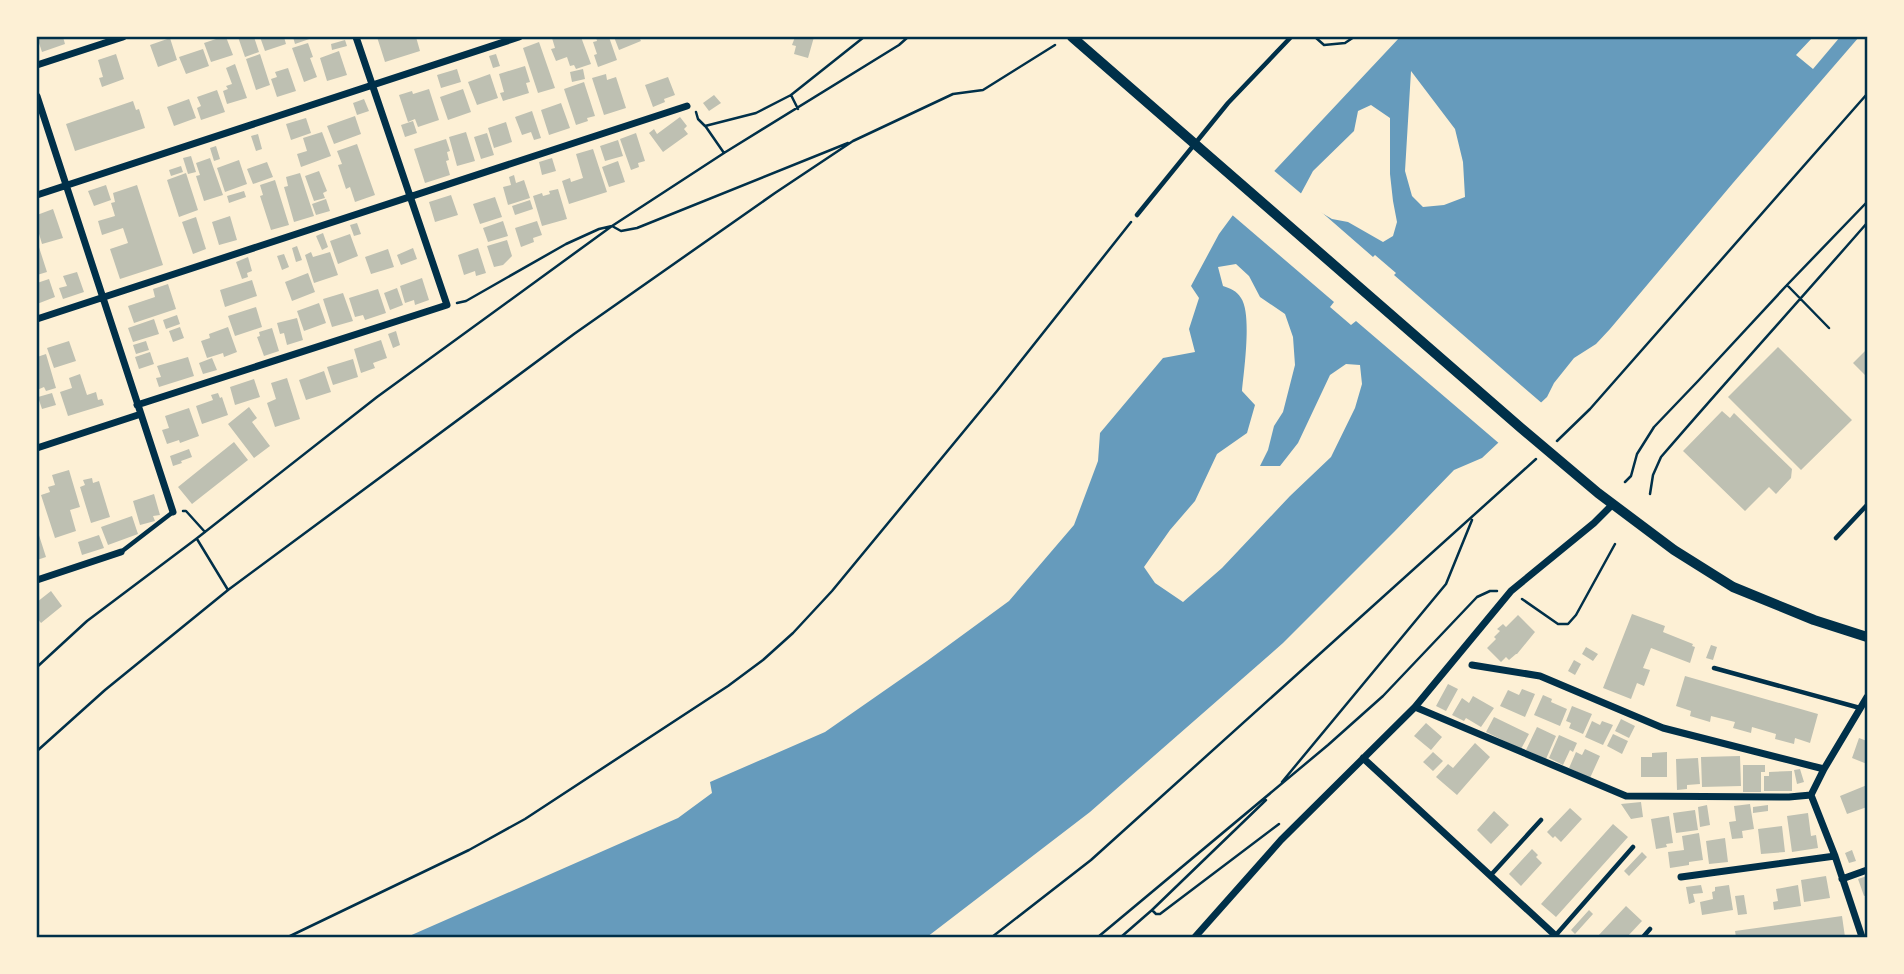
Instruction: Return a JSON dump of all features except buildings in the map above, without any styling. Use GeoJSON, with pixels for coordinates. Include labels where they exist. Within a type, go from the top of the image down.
{"type":"FeatureCollection","features":[{"type":"Feature","properties":{"kind":"street"},"geometry":{"type":"LineString","coordinates":[[37,65],[122,37]]}},
{"type":"Feature","properties":{"kind":"street"},"geometry":{"type":"LineString","coordinates":[[137,405],[447,305],[356,37]]}},
{"type":"Feature","properties":{"kind":"street"},"geometry":{"type":"LineString","coordinates":[[37,195],[519,37]]}},
{"type":"Feature","properties":{"kind":"street"},"geometry":{"type":"LineString","coordinates":[[1072,37],[1598,493],[1674,550],[1733,587],[1814,620],[1867,636]]}},
{"type":"Feature","properties":{"kind":"street"},"geometry":{"type":"LineString","coordinates":[[37,96],[173,512]]}},
{"type":"Feature","properties":{"kind":"street"},"geometry":{"type":"LineString","coordinates":[[37,319],[687,106]]}},
{"type":"Feature","properties":{"kind":"street"},"geometry":{"type":"LineString","coordinates":[[37,448],[141,414]]}},
{"type":"Feature","properties":{"kind":"street"},"geometry":{"type":"LineString","coordinates":[[1195,937],[1290,832],[1415,707],[1511,591],[1594,523],[1613,504]]}},
{"type":"Feature","properties":{"kind":"street"},"geometry":{"type":"LineString","coordinates":[[37,580],[121,552]]}},
{"type":"Feature","properties":{"kind":"street"},"geometry":{"type":"LineString","coordinates":[[1472,665],[1540,676],[1663,728],[1824,769]]}},
{"type":"Feature","properties":{"kind":"street"},"geometry":{"type":"LineString","coordinates":[[1862,937],[1811,795],[1867,697]]}},
{"type":"Feature","properties":{"kind":"street"},"geometry":{"type":"LineString","coordinates":[[1415,707],[1626,796],[1811,795]]}},
{"type":"Feature","properties":{"kind":"street"},"geometry":{"type":"LineString","coordinates":[[1363,758],[1556,937]]}},
{"type":"Feature","properties":{"kind":"street"},"geometry":{"type":"LineString","coordinates":[[1681,877],[1835,856]]}},
{"type":"Feature","properties":{"kind":"street"},"geometry":{"type":"LineString","coordinates":[[1842,879],[1867,870]]}},
{"type":"Feature","properties":{"kind":"lane"},"geometry":{"type":"LineString","coordinates":[[1137,215],[1228,103],[1291,37]]}},
{"type":"Feature","properties":{"kind":"lane"},"geometry":{"type":"LineString","coordinates":[[1836,538],[1867,505]]}},
{"type":"Feature","properties":{"kind":"lane"},"geometry":{"type":"LineString","coordinates":[[121,552],[173,512]]}},
{"type":"Feature","properties":{"kind":"lane"},"geometry":{"type":"LineString","coordinates":[[1714,668],[1861,708]]}},
{"type":"Feature","properties":{"kind":"lane"},"geometry":{"type":"LineString","coordinates":[[1490,876],[1541,820]]}},
{"type":"Feature","properties":{"kind":"lane"},"geometry":{"type":"LineString","coordinates":[[1556,937],[1633,847]]}},
{"type":"Feature","properties":{"kind":"lane"},"geometry":{"type":"LineString","coordinates":[[1643,937],[1650,929]]}},
{"type":"Feature","properties":{"kind":"path"},"geometry":{"type":"LineString","coordinates":[[705,126],[756,113],[791,95],[864,37]]}},
{"type":"Feature","properties":{"kind":"path"},"geometry":{"type":"LineString","coordinates":[[37,667],[87,621],[377,397],[612,226],[908,37]]}},
{"type":"Feature","properties":{"kind":"path"},"geometry":{"type":"LineString","coordinates":[[1315,37],[1324,45],[1345,43],[1354,37]]}},
{"type":"Feature","properties":{"kind":"path"},"geometry":{"type":"LineString","coordinates":[[447,305],[466,301],[566,244],[599,229],[612,226],[621,231],[637,228],[853,141],[953,94],[983,90],[1055,45]]}},
{"type":"Feature","properties":{"kind":"path"},"geometry":{"type":"LineString","coordinates":[[1549,447],[1590,409],[1867,94]]}},
{"type":"Feature","properties":{"kind":"path"},"geometry":{"type":"LineString","coordinates":[[791,95],[798,109]]}},
{"type":"Feature","properties":{"kind":"path"},"geometry":{"type":"LineString","coordinates":[[687,106],[695,111],[724,153]]}},
{"type":"Feature","properties":{"kind":"path"},"geometry":{"type":"LineString","coordinates":[[37,751],[105,690],[228,590],[574,334],[853,141]]}},
{"type":"Feature","properties":{"kind":"path"},"geometry":{"type":"LineString","coordinates":[[1625,482],[1631,476],[1637,454],[1654,426],[1867,202]]}},
{"type":"Feature","properties":{"kind":"path"},"geometry":{"type":"LineString","coordinates":[[288,937],[469,850],[525,820],[763,660],[793,633],[832,591],[997,391],[1137,215]]}},
{"type":"Feature","properties":{"kind":"path"},"geometry":{"type":"LineString","coordinates":[[1650,494],[1653,475],[1661,457],[1867,223]]}},
{"type":"Feature","properties":{"kind":"path"},"geometry":{"type":"LineString","coordinates":[[1787,285],[1829,328]]}},
{"type":"Feature","properties":{"kind":"path"},"geometry":{"type":"LineString","coordinates":[[992,937],[1091,860],[1539,456]]}},
{"type":"Feature","properties":{"kind":"path"},"geometry":{"type":"LineString","coordinates":[[186,511],[205,532]]}},
{"type":"Feature","properties":{"kind":"path"},"geometry":{"type":"LineString","coordinates":[[1121,937],[1276,790],[1446,584],[1473,517]]}},
{"type":"Feature","properties":{"kind":"path"},"geometry":{"type":"LineString","coordinates":[[196,539],[228,590]]}},
{"type":"Feature","properties":{"kind":"path"},"geometry":{"type":"LineString","coordinates":[[1098,937],[1276,790],[1383,696],[1477,597],[1490,591],[1511,591],[1558,624],[1568,624],[1576,615],[1615,544]]}},
{"type":"Feature","properties":{"kind":"path"},"geometry":{"type":"LineString","coordinates":[[1152,910],[1160,914],[1278,825],[1282,824],[1290,832]]}},
{"type":"Feature","properties":{"kind":"path"},"geometry":{"type":"LineString","coordinates":[[1128,931],[1134,937]]}},
{"type":"Feature","properties":{"kind":"water"},"geometry":{"type":"Polygon","coordinates":[[[1400,37],[1813,37],[1796,55],[1813,69],[1840,37],[1859,37],[1610,329],[1596,344],[1574,358],[1554,383],[1547,397],[1482,458],[1454,470],[1283,643],[1090,812],[927,937],[407,937],[678,818],[712,793],[710,782],[825,732],[1009,601],[1074,525],[1098,461],[1100,433],[1163,358],[1195,352],[1189,329],[1199,298],[1191,286],[1219,234],[1233,215],[1400,37]],[[1411,71],[1405,171],[1412,196],[1423,207],[1444,205],[1465,197],[1463,162],[1455,129],[1411,71]],[[1371,105],[1358,111],[1354,131],[1313,171],[1298,199],[1332,219],[1348,222],[1383,242],[1393,236],[1397,222],[1390,174],[1390,118],[1371,105]],[[1236,264],[1218,267],[1223,286],[1237,293],[1244,306],[1246,342],[1242,391],[1255,405],[1247,433],[1217,454],[1195,501],[1144,567],[1155,583],[1183,602],[1222,568],[1331,457],[1355,408],[1362,384],[1360,365],[1346,364],[1330,375],[1298,443],[1280,466],[1260,466],[1268,450],[1274,426],[1283,412],[1295,365],[1293,337],[1285,314],[1260,297],[1249,276],[1236,264]]]}},
{"type":"Feature","properties":{"kind":"pier"},"geometry":{"type":"Polygon","coordinates":[[[1272,169],[1373,257],[1375,255],[1396,273],[1394,275],[1544,405],[1501,445],[1356,321],[1351,325],[1330,307],[1334,302],[1230,213],[1272,169]]]}}]}
